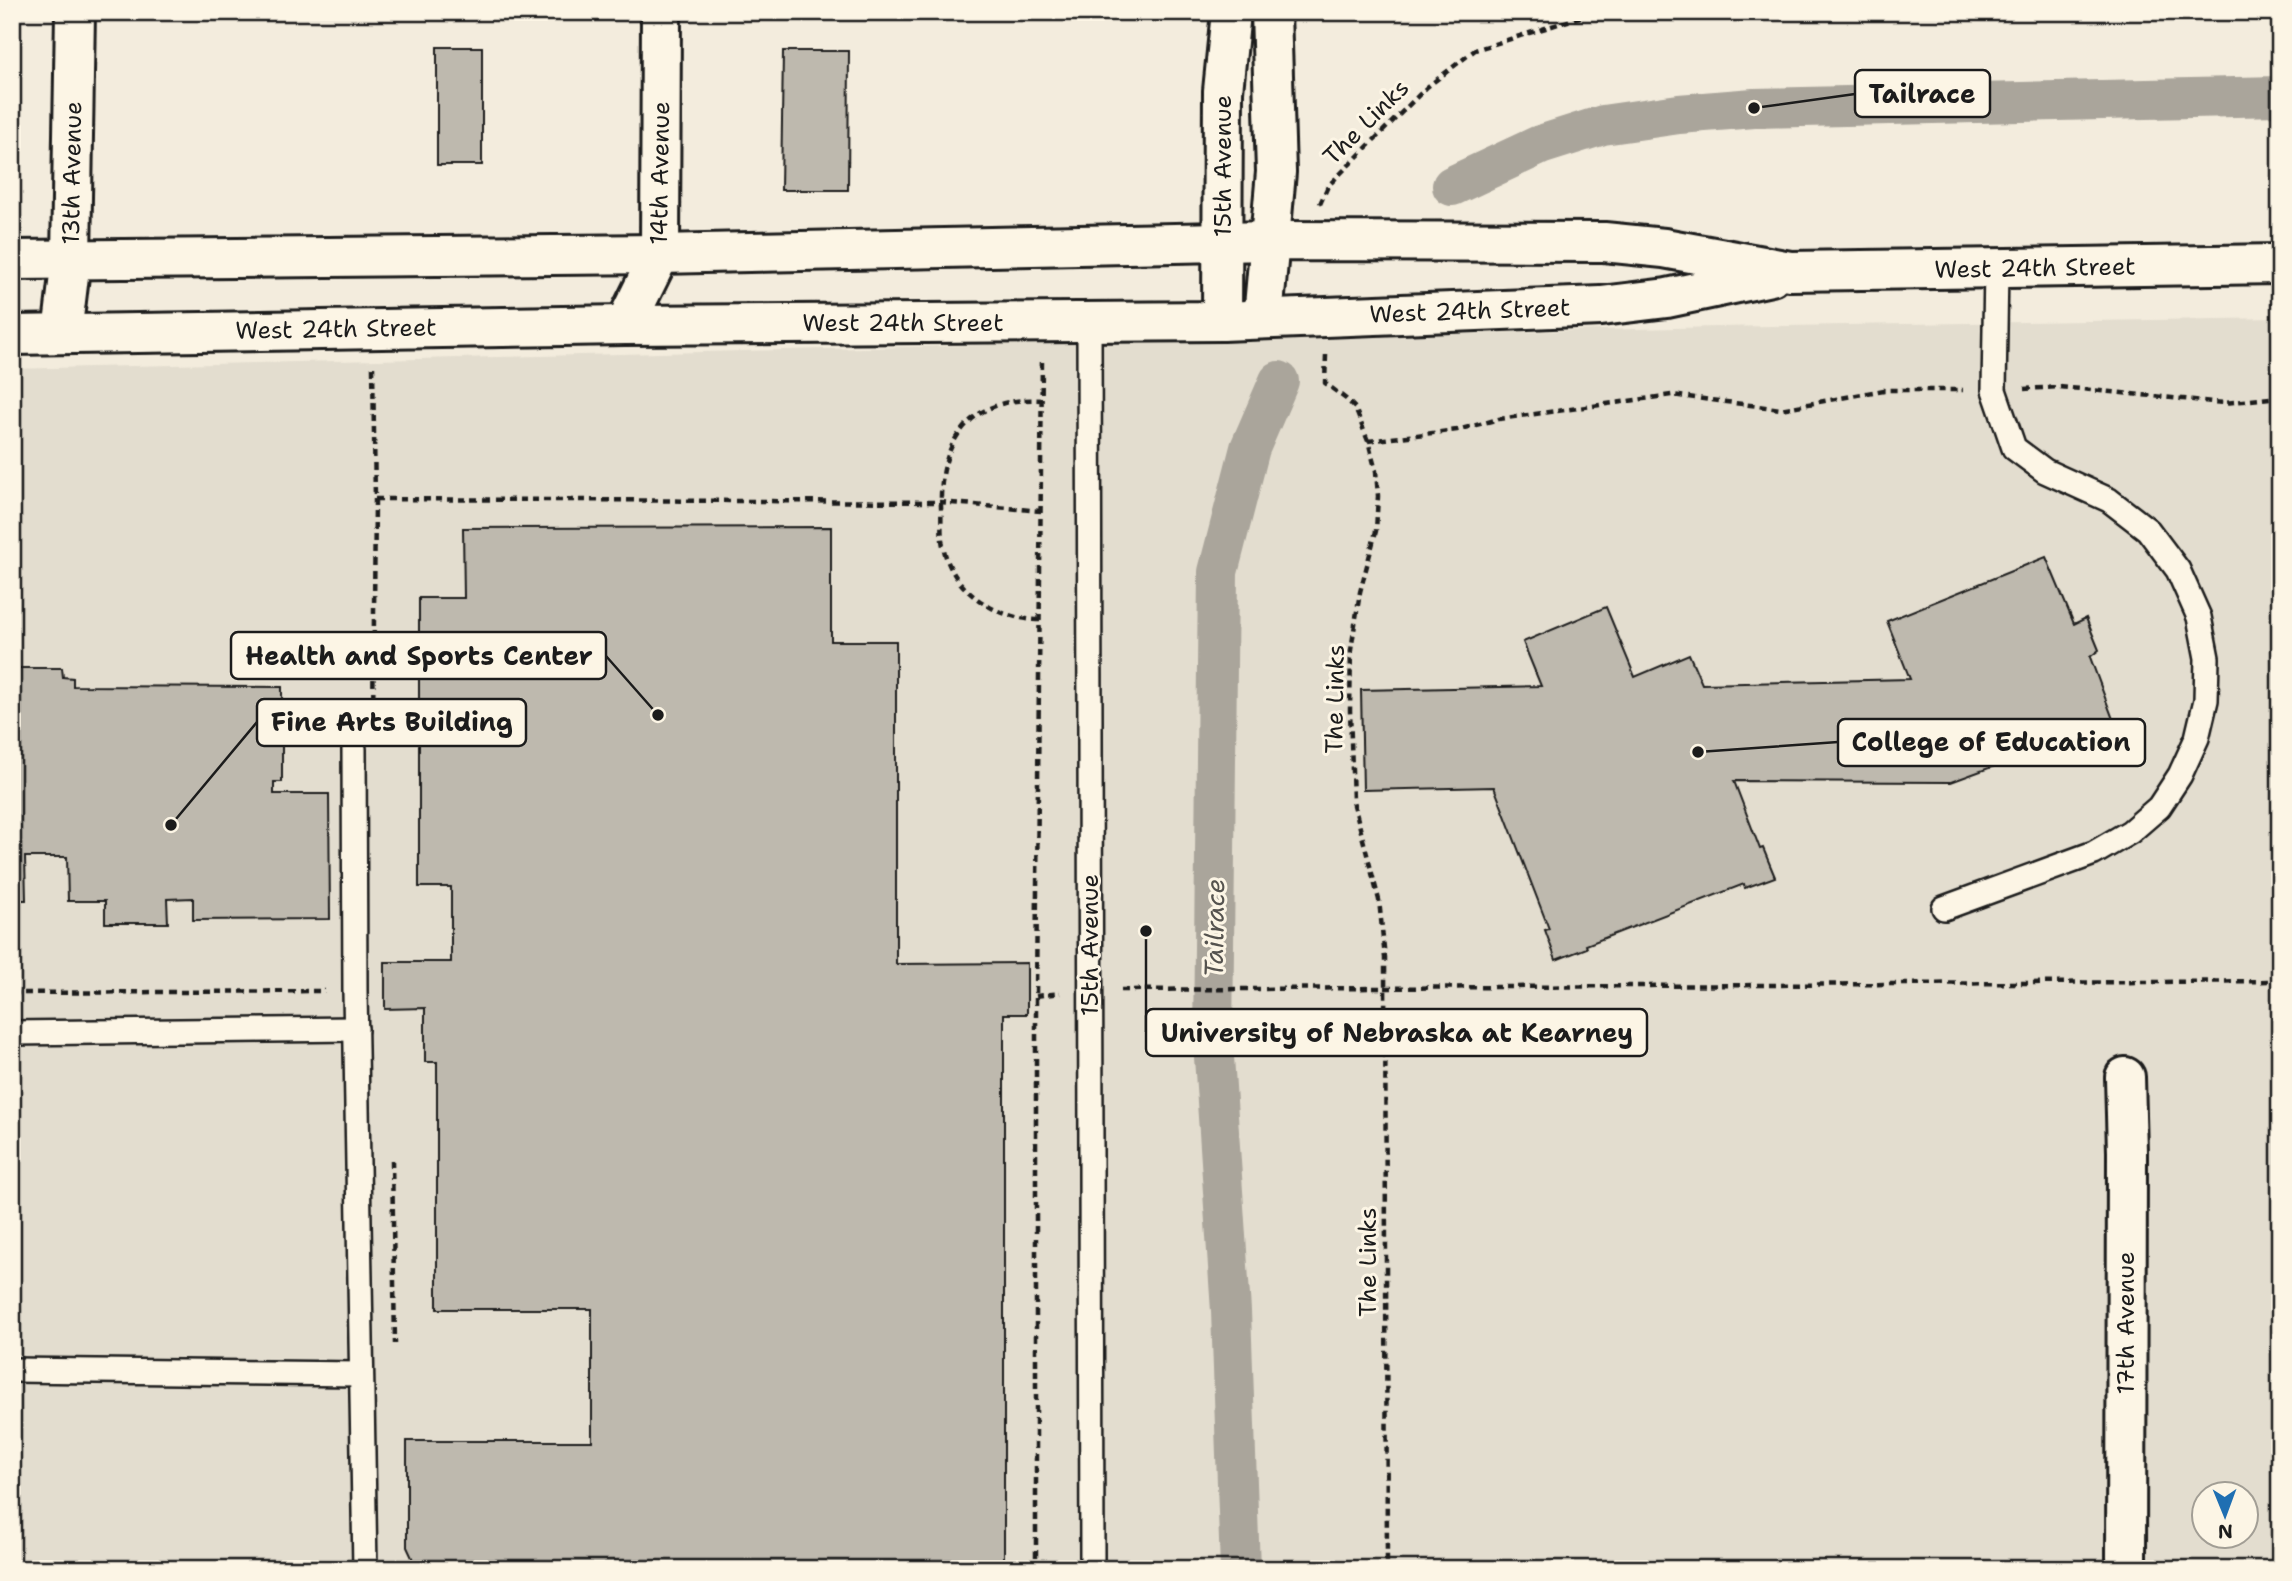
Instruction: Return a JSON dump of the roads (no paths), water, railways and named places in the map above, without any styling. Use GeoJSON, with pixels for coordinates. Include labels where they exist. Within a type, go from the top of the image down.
{"type":"FeatureCollection","features":[{"type":"Feature","properties":{"kind":"main road","name":"13th Avenue"},"geometry":{"type":"LineString","coordinates":[[62,334],[71,259],[75,12]]}},
{"type":"Feature","properties":{"kind":"main road","name":"14th Avenue"},"geometry":{"type":"LineString","coordinates":[[625,325],[660,254],[661,12]]}},
{"type":"Feature","properties":{"kind":"main road","name":"15th Avenue"},"geometry":{"type":"LineString","coordinates":[[1222,321],[1223,91],[1231,12]]}},
{"type":"Feature","properties":{"kind":"main road","name":"15th Avenue"},"geometry":{"type":"LineString","coordinates":[[1263,318],[1276,172],[1271,12]]}},
{"type":"Feature","properties":{"kind":"main road","name":"West 24th Street"},"geometry":{"type":"LineString","coordinates":[[12,260],[660,254],[1223,242],[1604,242],[1664,248],[1790,271],[2280,264]]}},
{"type":"Feature","properties":{"kind":"main road","name":"West 24th Street"},"geometry":{"type":"LineString","coordinates":[[12,335],[625,325],[1222,321],[1601,306],[1667,298],[1790,271]]}},
{"type":"Feature","properties":{"kind":"main road","name":"17th Avenue"},"geometry":{"type":"LineString","coordinates":[[2125,1077],[2126,1569]]}},
{"type":"Feature","properties":{"kind":"lane"},"geometry":{"type":"LineString","coordinates":[[1944,908],[2094,853],[2130,832],[2159,807],[2180,775],[2197,738],[2206,700],[2207,658],[2199,617],[2178,570],[2148,530],[2109,500],[2045,471],[2014,448],[1994,390],[1996,268]]}},
{"type":"Feature","properties":{"kind":"lane","name":"15th Avenue"},"geometry":{"type":"LineString","coordinates":[[1088,322],[1092,1569]]}},
{"type":"Feature","properties":{"kind":"lane"},"geometry":{"type":"LineString","coordinates":[[354,749],[355,991],[365,1569]]}},
{"type":"Feature","properties":{"kind":"lane"},"geometry":{"type":"LineString","coordinates":[[12,1032],[356,1029]]}},
{"type":"Feature","properties":{"kind":"lane"},"geometry":{"type":"LineString","coordinates":[[12,1370],[362,1374]]}},
{"type":"Feature","properties":{"kind":"waterway","name":"Tailrace"},"geometry":{"type":"LineString","coordinates":[[1452,186],[1540,145],[1603,125],[1679,114],[1754,108],[2280,96]]}},
{"type":"Feature","properties":{"kind":"waterway","name":"Tailrace"},"geometry":{"type":"LineString","coordinates":[[1240,1569],[1231,1311],[1213,1042],[1218,572],[1250,448],[1279,381]]}},
{"type":"Feature","properties":{"kind":"place","name":"Tailrace"},"geometry":{"type":"Point","coordinates":[1754,108]}},
{"type":"Feature","properties":{"kind":"place","name":"Health and Sports Center"},"geometry":{"type":"Point","coordinates":[658,715]}},
{"type":"Feature","properties":{"kind":"place","name":"College of Education"},"geometry":{"type":"Point","coordinates":[1698,752]}},
{"type":"Feature","properties":{"kind":"place","name":"Fine Arts Building"},"geometry":{"type":"Point","coordinates":[171,825]}},
{"type":"Feature","properties":{"kind":"place","name":"University of Nebraska at Kearney"},"geometry":{"type":"Point","coordinates":[1146,931]}}]}
